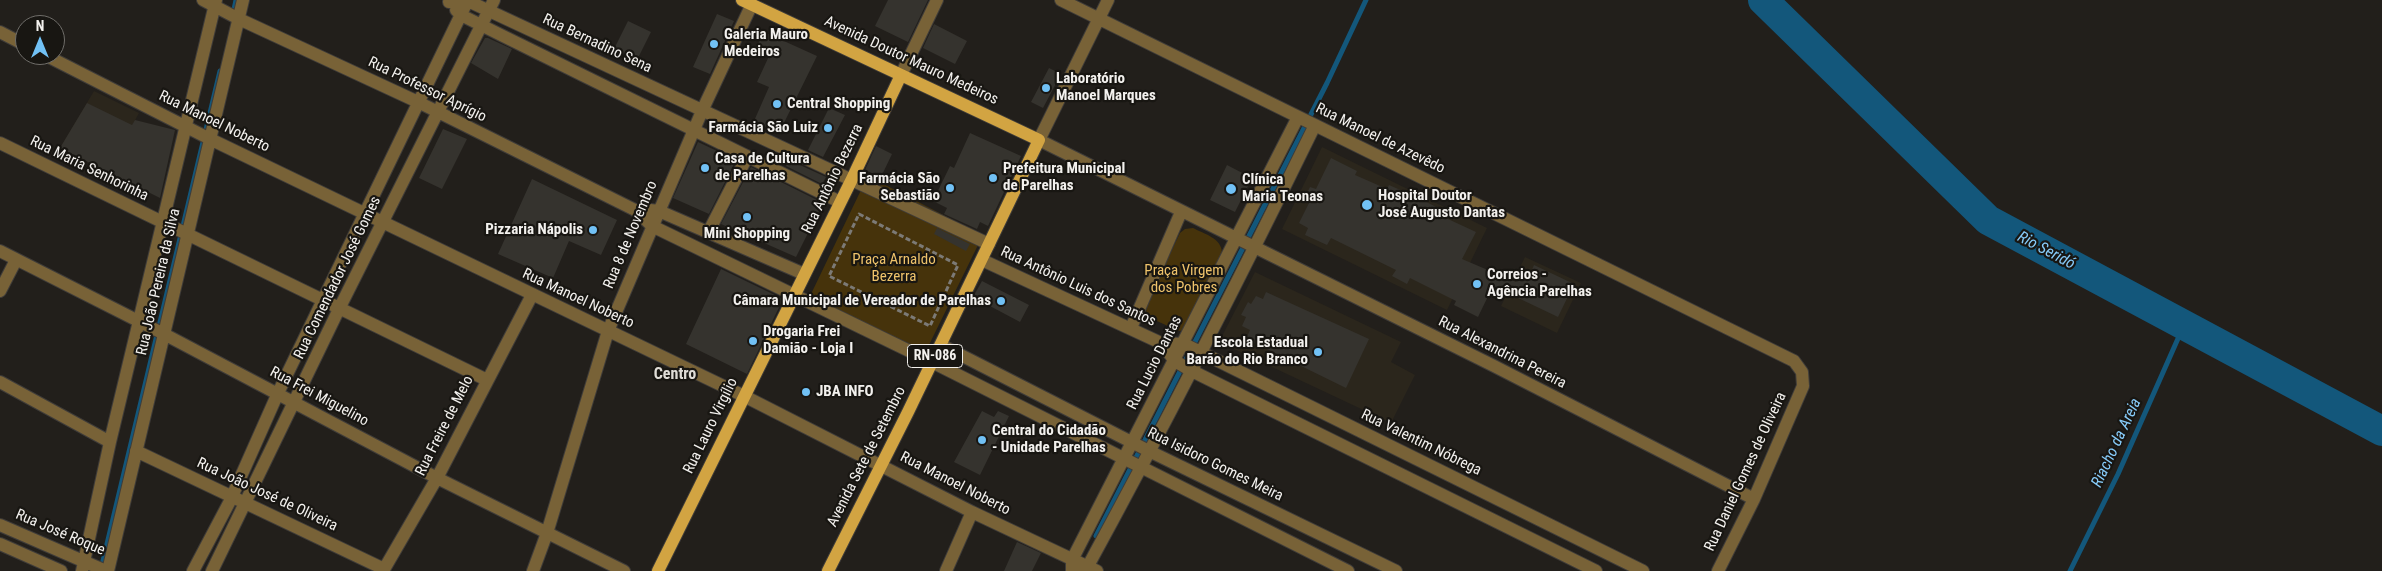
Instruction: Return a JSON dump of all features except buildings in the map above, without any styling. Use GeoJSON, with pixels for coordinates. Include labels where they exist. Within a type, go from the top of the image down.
{"type":"FeatureCollection","features":[{"type":"Feature","properties":{"kind":"main road","name":"Avenida Doutor Mauro Medeiros"},"geometry":{"type":"LineString","coordinates":[[747,2],[1039,140]]}},
{"type":"Feature","properties":{"kind":"main road","name":"Rua Antônio Bezerra"},"geometry":{"type":"LineString","coordinates":[[794,296],[852,180],[901,75]]}},
{"type":"Feature","properties":{"kind":"main road","name":"Avenida Sete de Setembro"},"geometry":{"type":"LineString","coordinates":[[828,571],[941,345],[1039,140]]}},
{"type":"Feature","properties":{"kind":"main road","name":"Rua Lauro Virgílio"},"geometry":{"type":"LineString","coordinates":[[658,571],[794,296]]}},
{"type":"Feature","properties":{"kind":"street","name":"Rua João Pereira da Silva"},"geometry":{"type":"LineString","coordinates":[[107,571],[243,0]]}},
{"type":"Feature","properties":{"kind":"street","name":"Rua Bernadino Sena"},"geometry":{"type":"LineString","coordinates":[[447,1],[468,0],[491,6],[702,111]]}},
{"type":"Feature","properties":{"kind":"street","name":"Rua Comendador José Gomes"},"geometry":{"type":"LineString","coordinates":[[193,571],[231,496],[278,393],[468,0]]}},
{"type":"Feature","properties":{"kind":"street"},"geometry":{"type":"LineString","coordinates":[[901,75],[937,0]]}},
{"type":"Feature","properties":{"kind":"street","name":"Rua Manoel de Azevêdo"},"geometry":{"type":"LineString","coordinates":[[1061,0],[1784,355],[1799,366],[1804,378],[1803,386]]}},
{"type":"Feature","properties":{"kind":"street"},"geometry":{"type":"LineString","coordinates":[[1039,140],[1108,0]]}},
{"type":"Feature","properties":{"kind":"street","name":"Rua Bernadino Sena"},"geometry":{"type":"LineString","coordinates":[[447,1],[461,15],[482,26],[840,202]]}},
{"type":"Feature","properties":{"kind":"street","name":"Rua João Pereira da Silva"},"geometry":{"type":"LineString","coordinates":[[83,566],[110,442],[187,128],[211,2]]}},
{"type":"Feature","properties":{"kind":"street","name":"Rua Professor Aprígio"},"geometry":{"type":"LineString","coordinates":[[211,2],[239,19],[418,102],[635,210],[652,226],[932,362]]}},
{"type":"Feature","properties":{"kind":"street","name":"Rua 8 de Novembro"},"geometry":{"type":"LineString","coordinates":[[533,571],[547,533],[608,331],[747,2]]}},
{"type":"Feature","properties":{"kind":"street","name":"Rua Comendador José Gomes"},"geometry":{"type":"LineString","coordinates":[[212,571],[339,309],[491,6]]}},
{"type":"Feature","properties":{"kind":"street"},"geometry":{"type":"LineString","coordinates":[[0,32],[15,39]]}},
{"type":"Feature","properties":{"kind":"street","name":"Rua Manoel Noberto"},"geometry":{"type":"LineString","coordinates":[[64,65],[187,128],[744,396],[881,464],[1072,565],[1089,569]]}},
{"type":"Feature","properties":{"kind":"street"},"geometry":{"type":"LineString","coordinates":[[702,111],[989,244]]}},
{"type":"Feature","properties":{"kind":"street","name":"Rua Lucio Dantas"},"geometry":{"type":"LineString","coordinates":[[1072,565],[1184,344],[1235,238],[1298,117]]}},
{"type":"Feature","properties":{"kind":"street"},"geometry":{"type":"LineString","coordinates":[[693,131],[710,119],[722,121],[852,180]]}},
{"type":"Feature","properties":{"kind":"street"},"geometry":{"type":"LineString","coordinates":[[1089,569],[1315,125]]}},
{"type":"Feature","properties":{"kind":"street","name":"Rua Alexandrina Pereira"},"geometry":{"type":"LineString","coordinates":[[1039,140],[1494,366],[1754,499]]}},
{"type":"Feature","properties":{"kind":"street","name":"Rua Maria Senhorinha"},"geometry":{"type":"LineString","coordinates":[[0,143],[187,236],[487,380]]}},
{"type":"Feature","properties":{"kind":"street"},"geometry":{"type":"LineString","coordinates":[[709,231],[746,157]]}},
{"type":"Feature","properties":{"kind":"street","name":"Rua Professor Aprígio"},"geometry":{"type":"LineString","coordinates":[[635,210],[659,211],[709,231],[804,274]]}},
{"type":"Feature","properties":{"kind":"street"},"geometry":{"type":"LineString","coordinates":[[1131,328],[1181,212]]}},
{"type":"Feature","properties":{"kind":"street","name":"Rua Frei Miguelino"},"geometry":{"type":"LineString","coordinates":[[0,251],[278,393],[437,478],[624,571]]}},
{"type":"Feature","properties":{"kind":"street"},"geometry":{"type":"LineString","coordinates":[[0,291],[16,260]]}},
{"type":"Feature","properties":{"kind":"street","name":"Rua Antônio Luis dos Santos"},"geometry":{"type":"LineString","coordinates":[[982,260],[1161,343],[1184,344]]}},
{"type":"Feature","properties":{"kind":"street","name":"Rua Freire de Melo"},"geometry":{"type":"LineString","coordinates":[[384,570],[437,478],[532,295]]}},
{"type":"Feature","properties":{"kind":"street","name":"Rua Antônio Luis dos Santos"},"geometry":{"type":"LineString","coordinates":[[1161,343],[1175,361]]}},
{"type":"Feature","properties":{"kind":"street","name":"Rua Valentim Nóbrega"},"geometry":{"type":"LineString","coordinates":[[1184,344],[1643,571]]}},
{"type":"Feature","properties":{"kind":"street","name":"Rua Isidoro Gomes Meira"},"geometry":{"type":"LineString","coordinates":[[941,345],[1133,443],[1396,571]]}},
{"type":"Feature","properties":{"kind":"street"},"geometry":{"type":"LineString","coordinates":[[1175,361],[1596,571]]}},
{"type":"Feature","properties":{"kind":"street"},"geometry":{"type":"LineString","coordinates":[[932,362],[1348,571]]}},
{"type":"Feature","properties":{"kind":"street"},"geometry":{"type":"LineString","coordinates":[[0,382],[110,442]]}},
{"type":"Feature","properties":{"kind":"street","name":"Rua Daniel Gomes de Oliveira"},"geometry":{"type":"LineString","coordinates":[[1718,571],[1754,499],[1803,386]]}},
{"type":"Feature","properties":{"kind":"street","name":"Rua João José de Oliveira"},"geometry":{"type":"LineString","coordinates":[[136,451],[384,570]]}},
{"type":"Feature","properties":{"kind":"street"},"geometry":{"type":"LineString","coordinates":[[946,571],[972,512]]}},
{"type":"Feature","properties":{"kind":"street","name":"Rua José Roque"},"geometry":{"type":"LineString","coordinates":[[0,525],[83,566],[107,571]]}},
{"type":"Feature","properties":{"kind":"street"},"geometry":{"type":"LineString","coordinates":[[1311,553],[1322,535]]}},
{"type":"Feature","properties":{"kind":"street"},"geometry":{"type":"LineString","coordinates":[[0,544],[62,571]]}},
{"type":"Feature","properties":{"kind":"path"},"geometry":{"type":"LineString","coordinates":[[859,214],[958,265],[930,326],[829,276],[859,214]]}},
{"type":"Feature","properties":{"kind":"shaded area"},"geometry":{"type":"Polygon","coordinates":[[[94,91],[139,113],[108,171],[60,148],[94,91]]]}},
{"type":"Feature","properties":{"kind":"shaded area","name":"Hospital Doutor José Augusto Dantas"},"geometry":{"type":"Polygon","coordinates":[[[1322,147],[1487,228],[1447,310],[1282,229],[1322,147]]]}},
{"type":"Feature","properties":{"kind":"shaded area"},"geometry":{"type":"Polygon","coordinates":[[[1525,257],[1581,283],[1557,333],[1501,306],[1525,257]]]}},
{"type":"Feature","properties":{"kind":"shaded area","name":"Escola Estadual Barão do Rio Branco"},"geometry":{"type":"Polygon","coordinates":[[[1255,272],[1401,342],[1391,362],[1415,375],[1391,423],[1219,342],[1255,272]]]}},
{"type":"Feature","properties":{"kind":"green space","name":"Praça Arnaldo Bezerra"},"geometry":{"type":"Polygon","coordinates":[[[862,173],[988,238],[978,245],[927,349],[929,364],[800,303],[812,292],[861,190],[862,173]]]}},
{"type":"Feature","properties":{"kind":"green space","name":"Praça Virgem dos Pobres"},"geometry":{"type":"Polygon","coordinates":[[[1193,228],[1216,240],[1222,253],[1184,330],[1179,331],[1148,317],[1145,306],[1180,233],[1185,229],[1193,228]]]}},
{"type":"Feature","properties":{"kind":"waterway"},"geometry":{"type":"LineString","coordinates":[[233,14],[236,0]]}},
{"type":"Feature","properties":{"kind":"waterway"},"geometry":{"type":"LineString","coordinates":[[1096,536],[1327,83],[1366,0]]}},
{"type":"Feature","properties":{"kind":"waterway","name":"Rio Seridó"},"geometry":{"type":"LineString","coordinates":[[1763,0],[1988,220],[2382,431]]}},
{"type":"Feature","properties":{"kind":"waterway"},"geometry":{"type":"LineString","coordinates":[[101,569],[220,71]]}},
{"type":"Feature","properties":{"kind":"waterway","name":"Riacho da Areia"},"geometry":{"type":"LineString","coordinates":[[2070,571],[2118,474],[2184,325]]}},
{"type":"Feature","properties":{"kind":"place","name":"Galeria Mauro Medeiros"},"geometry":{"type":"Point","coordinates":[714,44]}},
{"type":"Feature","properties":{"kind":"place","name":"Laboratório Manoel Marques"},"geometry":{"type":"Point","coordinates":[1046,88]}},
{"type":"Feature","properties":{"kind":"place","name":"Central Shopping"},"geometry":{"type":"Point","coordinates":[777,104]}},
{"type":"Feature","properties":{"kind":"place","name":"Farmácia São Luiz"},"geometry":{"type":"Point","coordinates":[828,128]}},
{"type":"Feature","properties":{"kind":"place","name":"Casa de Cultura de Parelhas"},"geometry":{"type":"Point","coordinates":[705,168]}},
{"type":"Feature","properties":{"kind":"place","name":"Prefeitura Municipal de Parelhas"},"geometry":{"type":"Point","coordinates":[993,178]}},
{"type":"Feature","properties":{"kind":"place","name":"Farmácia São Sebastião"},"geometry":{"type":"Point","coordinates":[950,188]}},
{"type":"Feature","properties":{"kind":"place","name":"Clínica Maria Teonas"},"geometry":{"type":"Point","coordinates":[1231,189]}},
{"type":"Feature","properties":{"kind":"place","name":"Hospital Doutor José Augusto Dantas"},"geometry":{"type":"Point","coordinates":[1367,205]}},
{"type":"Feature","properties":{"kind":"place","name":"Mini Shopping"},"geometry":{"type":"Point","coordinates":[747,217]}},
{"type":"Feature","properties":{"kind":"place","name":"Pizzaria Nápolis"},"geometry":{"type":"Point","coordinates":[593,230]}},
{"type":"Feature","properties":{"kind":"place","name":"Correios - Agência Parelhas"},"geometry":{"type":"Point","coordinates":[1477,284]}},
{"type":"Feature","properties":{"kind":"place","name":"Câmara Municipal de Vereador de Parelhas"},"geometry":{"type":"Point","coordinates":[1001,301]}},
{"type":"Feature","properties":{"kind":"place","name":"Drogaria Frei Damião - Loja I"},"geometry":{"type":"Point","coordinates":[753,341]}},
{"type":"Feature","properties":{"kind":"place","name":"Escola Estadual Barão do Rio Branco"},"geometry":{"type":"Point","coordinates":[1318,352]}},
{"type":"Feature","properties":{"kind":"place","name":"JBA INFO"},"geometry":{"type":"Point","coordinates":[806,392]}},
{"type":"Feature","properties":{"kind":"place","name":"Central do Cidadão - Unidade Parelhas"},"geometry":{"type":"Point","coordinates":[982,440]}},
{"type":"Feature","properties":{"kind":"district","name":"Centro"},"geometry":{"type":"Point","coordinates":[675,375]}}]}
